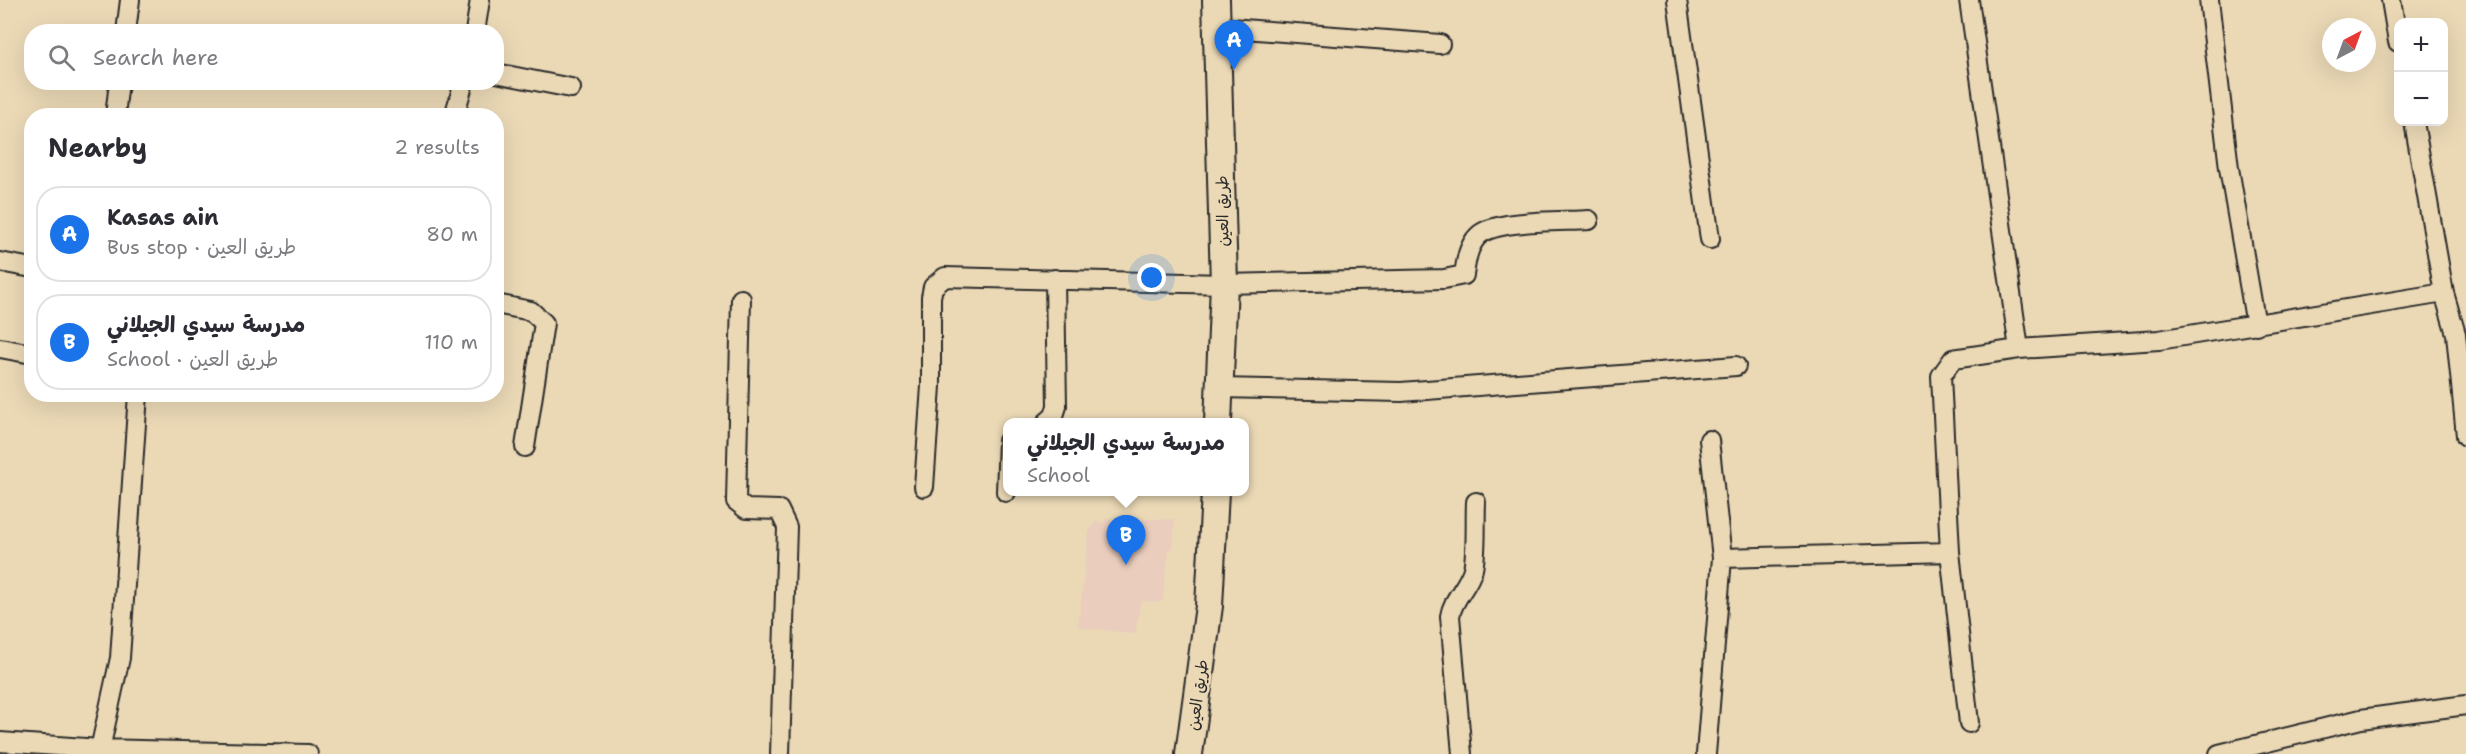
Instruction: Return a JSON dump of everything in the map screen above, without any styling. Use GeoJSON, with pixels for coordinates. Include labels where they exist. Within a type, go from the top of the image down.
{"type":"FeatureCollection","features":[{"type":"Feature","properties":{"kind":"main road","name":"طريق العين"},"geometry":{"type":"LineString","coordinates":[[1216,0],[1224,284],[1218,418]]}},
{"type":"Feature","properties":{"kind":"main road","name":"طريق العين"},"geometry":{"type":"LineString","coordinates":[[1189,754],[1209,606],[1215,496]]}},
{"type":"Feature","properties":{"kind":"street"},"geometry":{"type":"LineString","coordinates":[[127,24],[130,0]]}},
{"type":"Feature","properties":{"kind":"street"},"geometry":{"type":"LineString","coordinates":[[476,24],[480,0]]}},
{"type":"Feature","properties":{"kind":"street"},"geometry":{"type":"LineString","coordinates":[[1677,0],[1710,239]]}},
{"type":"Feature","properties":{"kind":"street"},"geometry":{"type":"LineString","coordinates":[[1969,0],[2019,349]]}},
{"type":"Feature","properties":{"kind":"street"},"geometry":{"type":"LineString","coordinates":[[2209,0],[2231,180],[2256,326]]}},
{"type":"Feature","properties":{"kind":"street"},"geometry":{"type":"LineString","coordinates":[[2391,0],[2394,18]]}},
{"type":"Feature","properties":{"kind":"street"},"geometry":{"type":"LineString","coordinates":[[1218,27],[1440,44]]}},
{"type":"Feature","properties":{"kind":"street"},"geometry":{"type":"LineString","coordinates":[[504,75],[571,88]]}},
{"type":"Feature","properties":{"kind":"street"},"geometry":{"type":"LineString","coordinates":[[116,108],[118,90]]}},
{"type":"Feature","properties":{"kind":"street"},"geometry":{"type":"LineString","coordinates":[[456,108],[462,90]]}},
{"type":"Feature","properties":{"kind":"street"},"geometry":{"type":"LineString","coordinates":[[2415,126],[2444,293],[2461,332],[2466,436]]}},
{"type":"Feature","properties":{"kind":"street"},"geometry":{"type":"LineString","coordinates":[[924,487],[933,287],[945,277],[1224,284],[1444,279],[1464,275],[1467,256],[1472,244],[1478,235],[1487,230],[1513,225],[1589,220]]}},
{"type":"Feature","properties":{"kind":"street"},"geometry":{"type":"LineString","coordinates":[[0,262],[24,266]]}},
{"type":"Feature","properties":{"kind":"street"},"geometry":{"type":"LineString","coordinates":[[1052,418],[1057,406],[1055,279]]}},
{"type":"Feature","properties":{"kind":"street"},"geometry":{"type":"LineString","coordinates":[[1969,723],[1950,552],[1941,376],[1953,359],[2019,349],[2159,340],[2256,326],[2444,293]]}},
{"type":"Feature","properties":{"kind":"street"},"geometry":{"type":"LineString","coordinates":[[741,299],[736,501],[746,509],[779,510],[787,527],[780,754]]}},
{"type":"Feature","properties":{"kind":"street"},"geometry":{"type":"LineString","coordinates":[[504,306],[531,311],[544,323],[525,447]]}},
{"type":"Feature","properties":{"kind":"street"},"geometry":{"type":"LineString","coordinates":[[0,348],[24,352]]}},
{"type":"Feature","properties":{"kind":"street"},"geometry":{"type":"LineString","coordinates":[[1219,388],[1401,392],[1736,366]]}},
{"type":"Feature","properties":{"kind":"street"},"geometry":{"type":"LineString","coordinates":[[99,752],[120,658],[137,402]]}},
{"type":"Feature","properties":{"kind":"street"},"geometry":{"type":"LineString","coordinates":[[1706,754],[1722,558],[1709,440]]}},
{"type":"Feature","properties":{"kind":"street"},"geometry":{"type":"LineString","coordinates":[[1462,754],[1450,616],[1452,607],[1469,581],[1473,568],[1476,502]]}},
{"type":"Feature","properties":{"kind":"street"},"geometry":{"type":"LineString","coordinates":[[1722,558],[1950,552]]}},
{"type":"Feature","properties":{"kind":"street"},"geometry":{"type":"LineString","coordinates":[[2219,754],[2361,719],[2466,705]]}},
{"type":"Feature","properties":{"kind":"street"},"geometry":{"type":"LineString","coordinates":[[0,742],[99,752],[308,754]]}},
{"type":"Feature","properties":{"kind":"shaded area"},"geometry":{"type":"Polygon","coordinates":[[[1105,519],[1175,519],[1173,548],[1169,550],[1162,602],[1141,601],[1135,634],[1078,627],[1089,531],[1096,522],[1104,523],[1105,519]]]}},
{"type":"Feature","properties":{"kind":"place","name":"Kasas ain"},"geometry":{"type":"Point","coordinates":[1234,70]}},
{"type":"Feature","properties":{"kind":"place","name":"مدرسة سيدي الجيلاني"},"geometry":{"type":"Point","coordinates":[1126,565]}}]}
